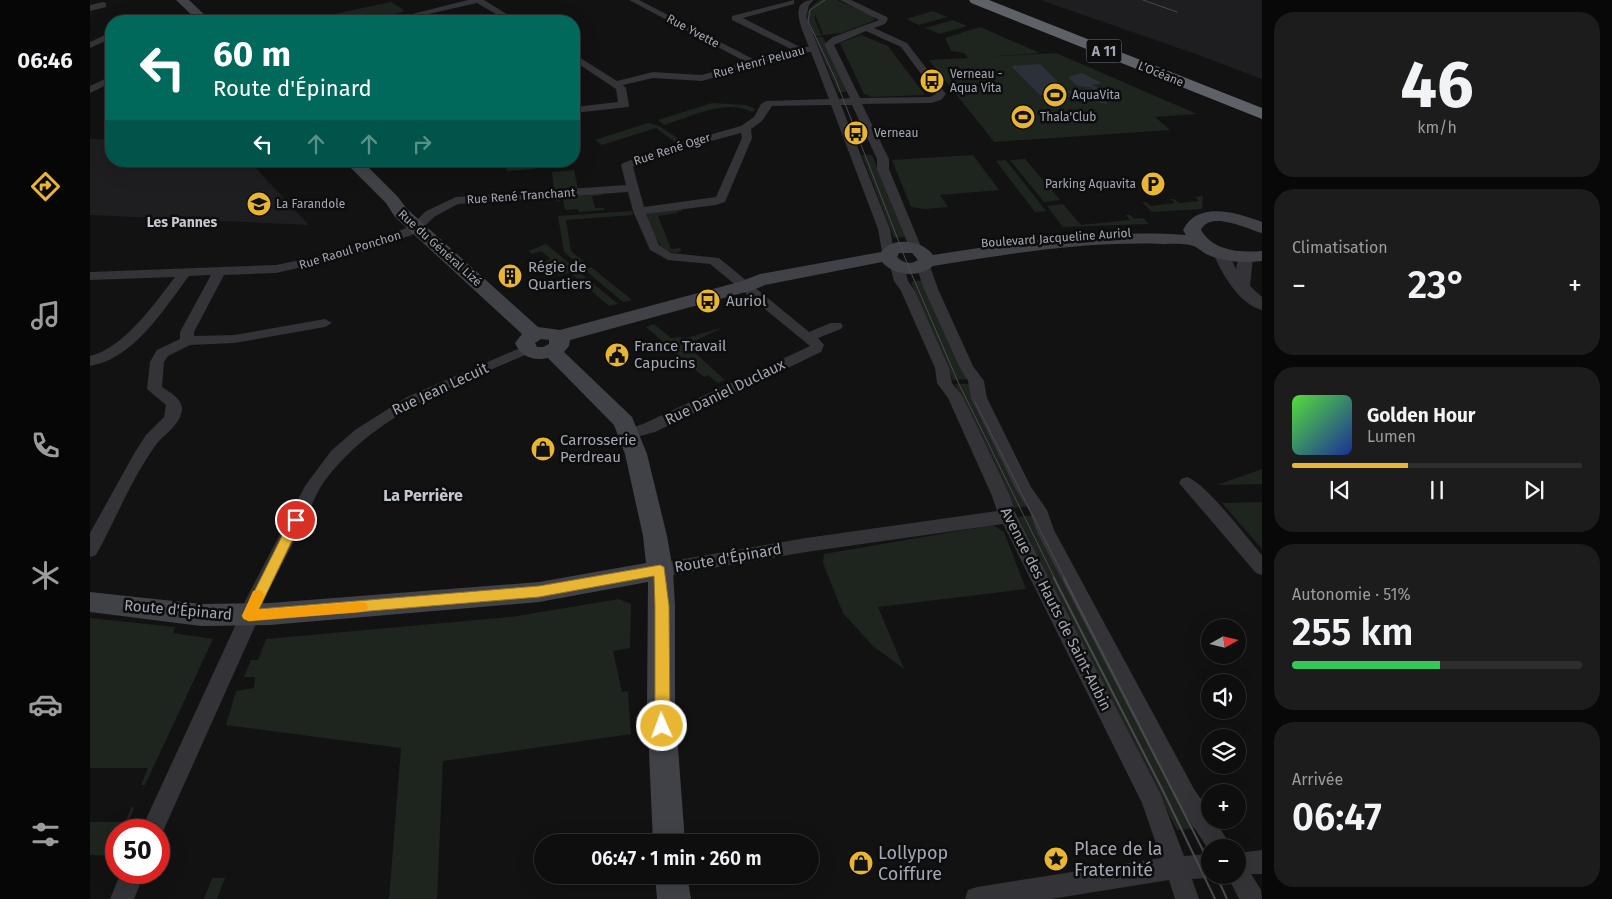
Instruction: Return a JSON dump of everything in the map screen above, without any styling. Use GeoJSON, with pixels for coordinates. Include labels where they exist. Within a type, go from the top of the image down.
{"type":"FeatureCollection","features":[{"type":"Feature","properties":{"kind":"highway","name":"L’Océane"},"geometry":{"type":"LineString","coordinates":[[976,0],[1262,114]]}},
{"type":"Feature","properties":{"kind":"highway","name":"L’Océane"},"geometry":{"type":"LineString","coordinates":[[991,0],[1262,107]]}},
{"type":"Feature","properties":{"kind":"highway"},"geometry":{"type":"LineString","coordinates":[[1190,78],[1211,83],[1262,102]]}},
{"type":"Feature","properties":{"kind":"main road"},"geometry":{"type":"LineString","coordinates":[[182,0],[198,15]]}},
{"type":"Feature","properties":{"kind":"main road","name":"Rue du Général Lizé"},"geometry":{"type":"LineString","coordinates":[[359,167],[392,200],[396,208],[418,226],[531,342]]}},
{"type":"Feature","properties":{"kind":"main road"},"geometry":{"type":"LineString","coordinates":[[1257,256],[1221,252],[1196,235],[1196,222],[1202,219],[1220,217],[1245,221],[1262,228]]}},
{"type":"Feature","properties":{"kind":"main road","name":"Boulevard Jacqueline Auriol"},"geometry":{"type":"LineString","coordinates":[[892,260],[911,268],[922,257],[1034,245],[1196,235]]}},
{"type":"Feature","properties":{"kind":"main road"},"geometry":{"type":"LineString","coordinates":[[531,342],[535,353],[642,313],[746,286],[767,286],[892,260]]}},
{"type":"Feature","properties":{"kind":"main road"},"geometry":{"type":"LineString","coordinates":[[555,344],[624,422],[630,434],[655,536],[660,570],[662,606],[661,708],[669,834]]}},
{"type":"Feature","properties":{"kind":"main road","name":"Route d'Épinard"},"geometry":{"type":"LineString","coordinates":[[90,602],[201,615],[249,616],[539,592],[660,570]]}},
{"type":"Feature","properties":{"kind":"main road"},"geometry":{"type":"LineString","coordinates":[[673,884],[674,899]]}},
{"type":"Feature","properties":{"kind":"street"},"geometry":{"type":"LineString","coordinates":[[414,15],[479,0],[504,15]]}},
{"type":"Feature","properties":{"kind":"street","name":"Rue Yvette"},"geometry":{"type":"LineString","coordinates":[[633,0],[752,62]]}},
{"type":"Feature","properties":{"kind":"street"},"geometry":{"type":"LineString","coordinates":[[844,0],[884,18],[882,22],[866,28]]}},
{"type":"Feature","properties":{"kind":"street"},"geometry":{"type":"LineString","coordinates":[[799,50],[735,18],[788,1],[807,2]]}},
{"type":"Feature","properties":{"kind":"street","name":"Avenue des Hauts de Saint-Aubin"},"geometry":{"type":"LineString","coordinates":[[807,2],[802,17],[854,154],[862,167],[884,229],[892,260],[942,368],[945,383],[955,398],[993,478],[1008,517],[1024,544],[1152,800],[1187,899]]}},
{"type":"Feature","properties":{"kind":"street"},"geometry":{"type":"LineString","coordinates":[[90,8],[103,5]]}},
{"type":"Feature","properties":{"kind":"street","name":"Avenue des Hauts de Saint-Aubin"},"geometry":{"type":"LineString","coordinates":[[866,28],[832,41],[829,44],[883,159],[883,169],[922,257],[931,289],[966,366],[976,381],[979,398],[1024,490],[1038,510],[1045,530],[1186,796],[1215,839]]}},
{"type":"Feature","properties":{"kind":"street","name":"Rue René Oger"},"geometry":{"type":"LineString","coordinates":[[746,286],[714,261],[668,256],[660,251],[651,241],[639,211],[626,166],[629,163],[670,149],[745,128],[758,119],[765,106],[770,103],[931,100],[941,94],[904,45],[866,28]]}},
{"type":"Feature","properties":{"kind":"street"},"geometry":{"type":"LineString","coordinates":[[90,46],[105,38]]}},
{"type":"Feature","properties":{"kind":"street","name":"Rue Henri Peluau"},"geometry":{"type":"LineString","coordinates":[[615,84],[653,75],[702,78],[752,62],[799,50],[814,49]]}},
{"type":"Feature","properties":{"kind":"street"},"geometry":{"type":"LineString","coordinates":[[580,61],[621,88],[624,105],[580,110]]}},
{"type":"Feature","properties":{"kind":"street"},"geometry":{"type":"LineString","coordinates":[[90,90],[105,82]]}},
{"type":"Feature","properties":{"kind":"street"},"geometry":{"type":"LineString","coordinates":[[90,90],[105,91]]}},
{"type":"Feature","properties":{"kind":"street"},"geometry":{"type":"LineString","coordinates":[[639,211],[720,200],[747,138],[745,128]]}},
{"type":"Feature","properties":{"kind":"street","name":"Rue René Tranchant"},"geometry":{"type":"LineString","coordinates":[[418,226],[430,214],[456,201],[632,188]]}},
{"type":"Feature","properties":{"kind":"street","name":"Rue Raoul Ponchon"},"geometry":{"type":"LineString","coordinates":[[90,276],[276,270],[342,255],[402,234],[418,226]]}},
{"type":"Feature","properties":{"kind":"street"},"geometry":{"type":"LineString","coordinates":[[1221,252],[1224,265],[1242,288],[1262,306]]}},
{"type":"Feature","properties":{"kind":"street"},"geometry":{"type":"LineString","coordinates":[[1242,288],[1257,256]]}},
{"type":"Feature","properties":{"kind":"street"},"geometry":{"type":"LineString","coordinates":[[187,341],[187,332],[220,271]]}},
{"type":"Feature","properties":{"kind":"street"},"geometry":{"type":"LineString","coordinates":[[90,361],[99,360],[138,332],[185,273]]}},
{"type":"Feature","properties":{"kind":"street"},"geometry":{"type":"LineString","coordinates":[[746,286],[812,341]]}},
{"type":"Feature","properties":{"kind":"street"},"geometry":{"type":"LineString","coordinates":[[90,550],[127,477],[150,440],[172,418],[174,404],[154,389],[157,362],[162,353],[187,341],[234,339],[325,323]]}},
{"type":"Feature","properties":{"kind":"street","name":"Rue Daniel Duclaux"},"geometry":{"type":"LineString","coordinates":[[630,434],[649,428],[816,348],[812,341],[836,326]]}},
{"type":"Feature","properties":{"kind":"street","name":"Rue Jean Lecuit"},"geometry":{"type":"LineString","coordinates":[[157,819],[249,616],[308,495],[329,466],[354,439],[383,417],[414,398],[531,342]]}},
{"type":"Feature","properties":{"kind":"street"},"geometry":{"type":"LineString","coordinates":[[1187,483],[1201,496],[1262,568]]}},
{"type":"Feature","properties":{"kind":"street","name":"Route d'Épinard"},"geometry":{"type":"LineString","coordinates":[[660,570],[806,545],[1008,517]]}},
{"type":"Feature","properties":{"kind":"street"},"geometry":{"type":"LineString","coordinates":[[1246,863],[1262,862]]}},
{"type":"Feature","properties":{"kind":"street"},"geometry":{"type":"LineString","coordinates":[[977,899],[1176,868],[1201,867]]}},
{"type":"Feature","properties":{"kind":"street"},"geometry":{"type":"LineString","coordinates":[[122,899],[128,884]]}},
{"type":"Feature","properties":{"kind":"street"},"geometry":{"type":"LineString","coordinates":[[1244,884],[1252,899]]}},
{"type":"Feature","properties":{"kind":"shaded area"},"geometry":{"type":"Polygon","coordinates":[[[820,0],[837,0],[873,16],[875,20],[842,33],[823,35],[815,14],[815,20],[822,36],[813,36],[808,25],[807,16],[810,8],[820,0]]]}},
{"type":"Feature","properties":{"kind":"shaded area"},"geometry":{"type":"Polygon","coordinates":[[[1040,0],[1262,0],[1262,79],[1190,52],[1040,0]]]}},
{"type":"Feature","properties":{"kind":"shaded area"},"geometry":{"type":"Polygon","coordinates":[[[391,2],[405,11],[389,15],[330,15],[391,2]]]}},
{"type":"Feature","properties":{"kind":"shaded area"},"geometry":{"type":"Polygon","coordinates":[[[933,11],[947,17],[919,25],[906,19],[933,11]]]}},
{"type":"Feature","properties":{"kind":"shaded area"},"geometry":{"type":"Polygon","coordinates":[[[953,20],[967,26],[940,34],[925,28],[953,20]]]}},
{"type":"Feature","properties":{"kind":"shaded area","name":"AquaVita"},"geometry":{"type":"Polygon","coordinates":[[[980,27],[1040,53],[984,57],[1056,53],[1197,114],[1155,117],[1170,130],[994,142],[929,60],[968,58],[964,53],[951,51],[945,38],[980,27]]]}},
{"type":"Feature","properties":{"kind":"shaded area"},"geometry":{"type":"Polygon","coordinates":[[[861,35],[888,46],[925,95],[872,97],[864,94],[840,43],[861,35]]]}},
{"type":"Feature","properties":{"kind":"shaded area"},"geometry":{"type":"Polygon","coordinates":[[[814,37],[823,37],[847,92],[838,92],[814,37]]]}},
{"type":"Feature","properties":{"kind":"shaded area"},"geometry":{"type":"Polygon","coordinates":[[[1040,64],[1067,91],[1075,93],[1040,95],[1011,66],[1040,64]]]}},
{"type":"Feature","properties":{"kind":"shaded area"},"geometry":{"type":"Polygon","coordinates":[[[1082,73],[1102,83],[1092,85],[1100,89],[1091,90],[1103,92],[1103,95],[1094,95],[1105,97],[1106,100],[1097,101],[1105,101],[1108,104],[1096,102],[1095,99],[1103,98],[1093,97],[1083,89],[1096,88],[1077,86],[1068,77],[1082,73]]]}},
{"type":"Feature","properties":{"kind":"shaded area"},"geometry":{"type":"Polygon","coordinates":[[[712,103],[746,105],[756,109],[752,112],[742,108],[731,107],[708,110],[664,125],[658,120],[712,103]]]}},
{"type":"Feature","properties":{"kind":"shaded area"},"geometry":{"type":"Polygon","coordinates":[[[648,123],[659,126],[682,141],[675,142],[656,128],[602,145],[595,140],[648,123]]]}},
{"type":"Feature","properties":{"kind":"shaded area"},"geometry":{"type":"Polygon","coordinates":[[[90,139],[105,139],[105,167],[255,167],[309,225],[90,215],[90,139]]]}},
{"type":"Feature","properties":{"kind":"shaded area"},"geometry":{"type":"Polygon","coordinates":[[[862,155],[872,155],[905,237],[894,238],[862,155]]]}},
{"type":"Feature","properties":{"kind":"shaded area"},"geometry":{"type":"Polygon","coordinates":[[[973,155],[999,190],[940,195],[948,207],[925,209],[911,207],[892,160],[973,155]]]}},
{"type":"Feature","properties":{"kind":"shaded area"},"geometry":{"type":"Polygon","coordinates":[[[1025,159],[1060,200],[1044,202],[1010,160],[1025,159]]]}},
{"type":"Feature","properties":{"kind":"shaded area"},"geometry":{"type":"Polygon","coordinates":[[[1006,160],[1046,211],[1035,212],[996,161],[1006,160]]]}},
{"type":"Feature","properties":{"kind":"shaded area"},"geometry":{"type":"Polygon","coordinates":[[[507,167],[538,167],[534,169],[507,171],[507,167]]]}},
{"type":"Feature","properties":{"kind":"shaded area"},"geometry":{"type":"Polygon","coordinates":[[[574,170],[578,189],[554,191],[552,172],[574,170]]]}},
{"type":"Feature","properties":{"kind":"shaded area"},"geometry":{"type":"Polygon","coordinates":[[[602,193],[603,195],[592,196],[595,208],[604,208],[604,210],[579,212],[578,209],[565,210],[563,200],[556,201],[555,196],[602,193]]]}},
{"type":"Feature","properties":{"kind":"shaded area"},"geometry":{"type":"Polygon","coordinates":[[[1203,196],[1202,209],[1152,212],[1142,202],[1146,202],[1151,206],[1175,203],[1170,199],[1174,199],[1179,203],[1199,201],[1195,197],[1203,196]]]}},
{"type":"Feature","properties":{"kind":"shaded area"},"geometry":{"type":"Polygon","coordinates":[[[1063,204],[1081,225],[1130,220],[1126,215],[1130,215],[1134,219],[1143,218],[1149,224],[1063,227],[1047,206],[1063,204]]]}},
{"type":"Feature","properties":{"kind":"shaded area"},"geometry":{"type":"Polygon","coordinates":[[[681,209],[682,211],[677,213],[658,216],[671,249],[680,248],[681,250],[678,253],[671,252],[657,240],[646,215],[681,209]]]}},
{"type":"Feature","properties":{"kind":"shaded area"},"geometry":{"type":"Polygon","coordinates":[[[632,211],[633,215],[566,220],[571,251],[588,265],[582,267],[564,252],[558,216],[632,211]]]}},
{"type":"Feature","properties":{"kind":"shaded area"},"geometry":{"type":"Polygon","coordinates":[[[546,244],[577,270],[559,276],[555,273],[563,270],[554,261],[545,264],[543,262],[551,259],[541,251],[532,254],[529,251],[546,244]]]}},
{"type":"Feature","properties":{"kind":"shaded area"},"geometry":{"type":"Polygon","coordinates":[[[591,267],[632,300],[623,302],[585,270],[591,267]]]}},
{"type":"Feature","properties":{"kind":"shaded area"},"geometry":{"type":"Polygon","coordinates":[[[579,272],[618,304],[609,306],[572,274],[579,272]]]}},
{"type":"Feature","properties":{"kind":"shaded area"},"geometry":{"type":"Polygon","coordinates":[[[923,280],[968,379],[953,380],[911,282],[923,280]]]}},
{"type":"Feature","properties":{"kind":"shaded area"},"geometry":{"type":"Polygon","coordinates":[[[654,324],[671,338],[681,337],[683,339],[724,327],[686,345],[725,380],[718,383],[708,375],[704,377],[646,327],[654,324]]]}},
{"type":"Feature","properties":{"kind":"shaded area"},"geometry":{"type":"Polygon","coordinates":[[[955,384],[969,384],[1030,506],[1014,508],[955,384]]]}},
{"type":"Feature","properties":{"kind":"shaded area"},"geometry":{"type":"Polygon","coordinates":[[[1262,469],[1262,484],[1217,485],[1262,469]]]}},
{"type":"Feature","properties":{"kind":"shaded area"},"geometry":{"type":"Polygon","coordinates":[[[1262,502],[1262,549],[1222,503],[1262,502]]]}},
{"type":"Feature","properties":{"kind":"shaded area"},"geometry":{"type":"Polygon","coordinates":[[[1035,515],[1198,828],[1177,830],[1018,517],[1035,515]]]}},
{"type":"Feature","properties":{"kind":"shaded area"},"geometry":{"type":"Polygon","coordinates":[[[993,525],[1004,532],[1026,589],[878,607],[904,669],[873,646],[843,613],[823,563],[824,554],[993,525]]]}},
{"type":"Feature","properties":{"kind":"shaded area"},"geometry":{"type":"Polygon","coordinates":[[[619,599],[631,604],[630,648],[613,651],[622,692],[628,691],[631,734],[443,761],[437,899],[389,899],[401,748],[226,725],[236,691],[254,688],[255,677],[244,677],[251,660],[258,660],[266,639],[511,617],[619,599]]]}},
{"type":"Feature","properties":{"kind":"shaded area"},"geometry":{"type":"Polygon","coordinates":[[[90,618],[175,627],[173,633],[213,639],[145,785],[141,785],[148,768],[90,768],[90,618]]]}},
{"type":"Feature","properties":{"kind":"shaded area"},"geometry":{"type":"Polygon","coordinates":[[[132,806],[134,808],[130,819],[126,819],[132,806]]]}},
{"type":"Feature","properties":{"kind":"shaded area"},"geometry":{"type":"Polygon","coordinates":[[[90,822],[105,822],[105,856],[90,855],[90,822]]]}},
{"type":"Feature","properties":{"kind":"shaded area"},"geometry":{"type":"Polygon","coordinates":[[[212,878],[225,878],[217,899],[204,899],[212,878]]]}},
{"type":"Feature","properties":{"kind":"tram line"},"geometry":{"type":"LineString","coordinates":[[825,0],[810,10],[808,21],[835,78],[909,268],[958,382],[1055,579]]}},
{"type":"Feature","properties":{"kind":"tram line"},"geometry":{"type":"LineString","coordinates":[[1143,0],[1177,12]]}},
{"type":"Feature","properties":{"kind":"tram line"},"geometry":{"type":"LineString","coordinates":[[975,402],[1065,579]]}},
{"type":"Feature","properties":{"kind":"tram line"},"geometry":{"type":"LineString","coordinates":[[1054,578],[1163,791],[1215,899]]}},
{"type":"Feature","properties":{"kind":"tram line"},"geometry":{"type":"LineString","coordinates":[[1064,578],[1201,846]]}},
{"type":"Feature","properties":{"kind":"tram line"},"geometry":{"type":"LineString","coordinates":[[1220,884],[1227,899]]}},
{"type":"Feature","properties":{"kind":"slow traffic"},"geometry":{"type":"LineString","coordinates":[[258,595],[252,605],[249,616],[361,607]]}},
{"type":"Feature","properties":{"kind":"place","name":"Verneau - Aqua Vita"},"geometry":{"type":"Point","coordinates":[932,81]}},
{"type":"Feature","properties":{"kind":"place","name":"AquaVita"},"geometry":{"type":"Point","coordinates":[1055,95]}},
{"type":"Feature","properties":{"kind":"place","name":"Thala'Club"},"geometry":{"type":"Point","coordinates":[1023,117]}},
{"type":"Feature","properties":{"kind":"place","name":"Verneau"},"geometry":{"type":"Point","coordinates":[856,133]}},
{"type":"Feature","properties":{"kind":"place","name":"Parking Aquavita"},"geometry":{"type":"Point","coordinates":[1153,184]}},
{"type":"Feature","properties":{"kind":"place","name":"La Farandole"},"geometry":{"type":"Point","coordinates":[259,204]}},
{"type":"Feature","properties":{"kind":"place","name":"Régie de Quartiers"},"geometry":{"type":"Point","coordinates":[510,276]}},
{"type":"Feature","properties":{"kind":"place","name":"Auriol"},"geometry":{"type":"Point","coordinates":[708,301]}},
{"type":"Feature","properties":{"kind":"place","name":"France Travail Capucins"},"geometry":{"type":"Point","coordinates":[617,355]}},
{"type":"Feature","properties":{"kind":"place","name":"Carrosserie Perdreau"},"geometry":{"type":"Point","coordinates":[543,449]}},
{"type":"Feature","properties":{"kind":"place","name":"Place de la Fraternité"},"geometry":{"type":"Point","coordinates":[1056,859]}},
{"type":"Feature","properties":{"kind":"place","name":"Lollypop Coiffure"},"geometry":{"type":"Point","coordinates":[861,863]}},
{"type":"Feature","properties":{"kind":"district","name":"Les Pannes"},"geometry":{"type":"Point","coordinates":[182,222]}},
{"type":"Feature","properties":{"kind":"district","name":"La Perrière"},"geometry":{"type":"Point","coordinates":[423,495]}},
{"type":"Feature","properties":{"kind":"route"},"geometry":{"type":"LineString","coordinates":[[296,520],[252,605],[249,616],[539,592],[660,570],[662,606],[662,726]]}}]}
